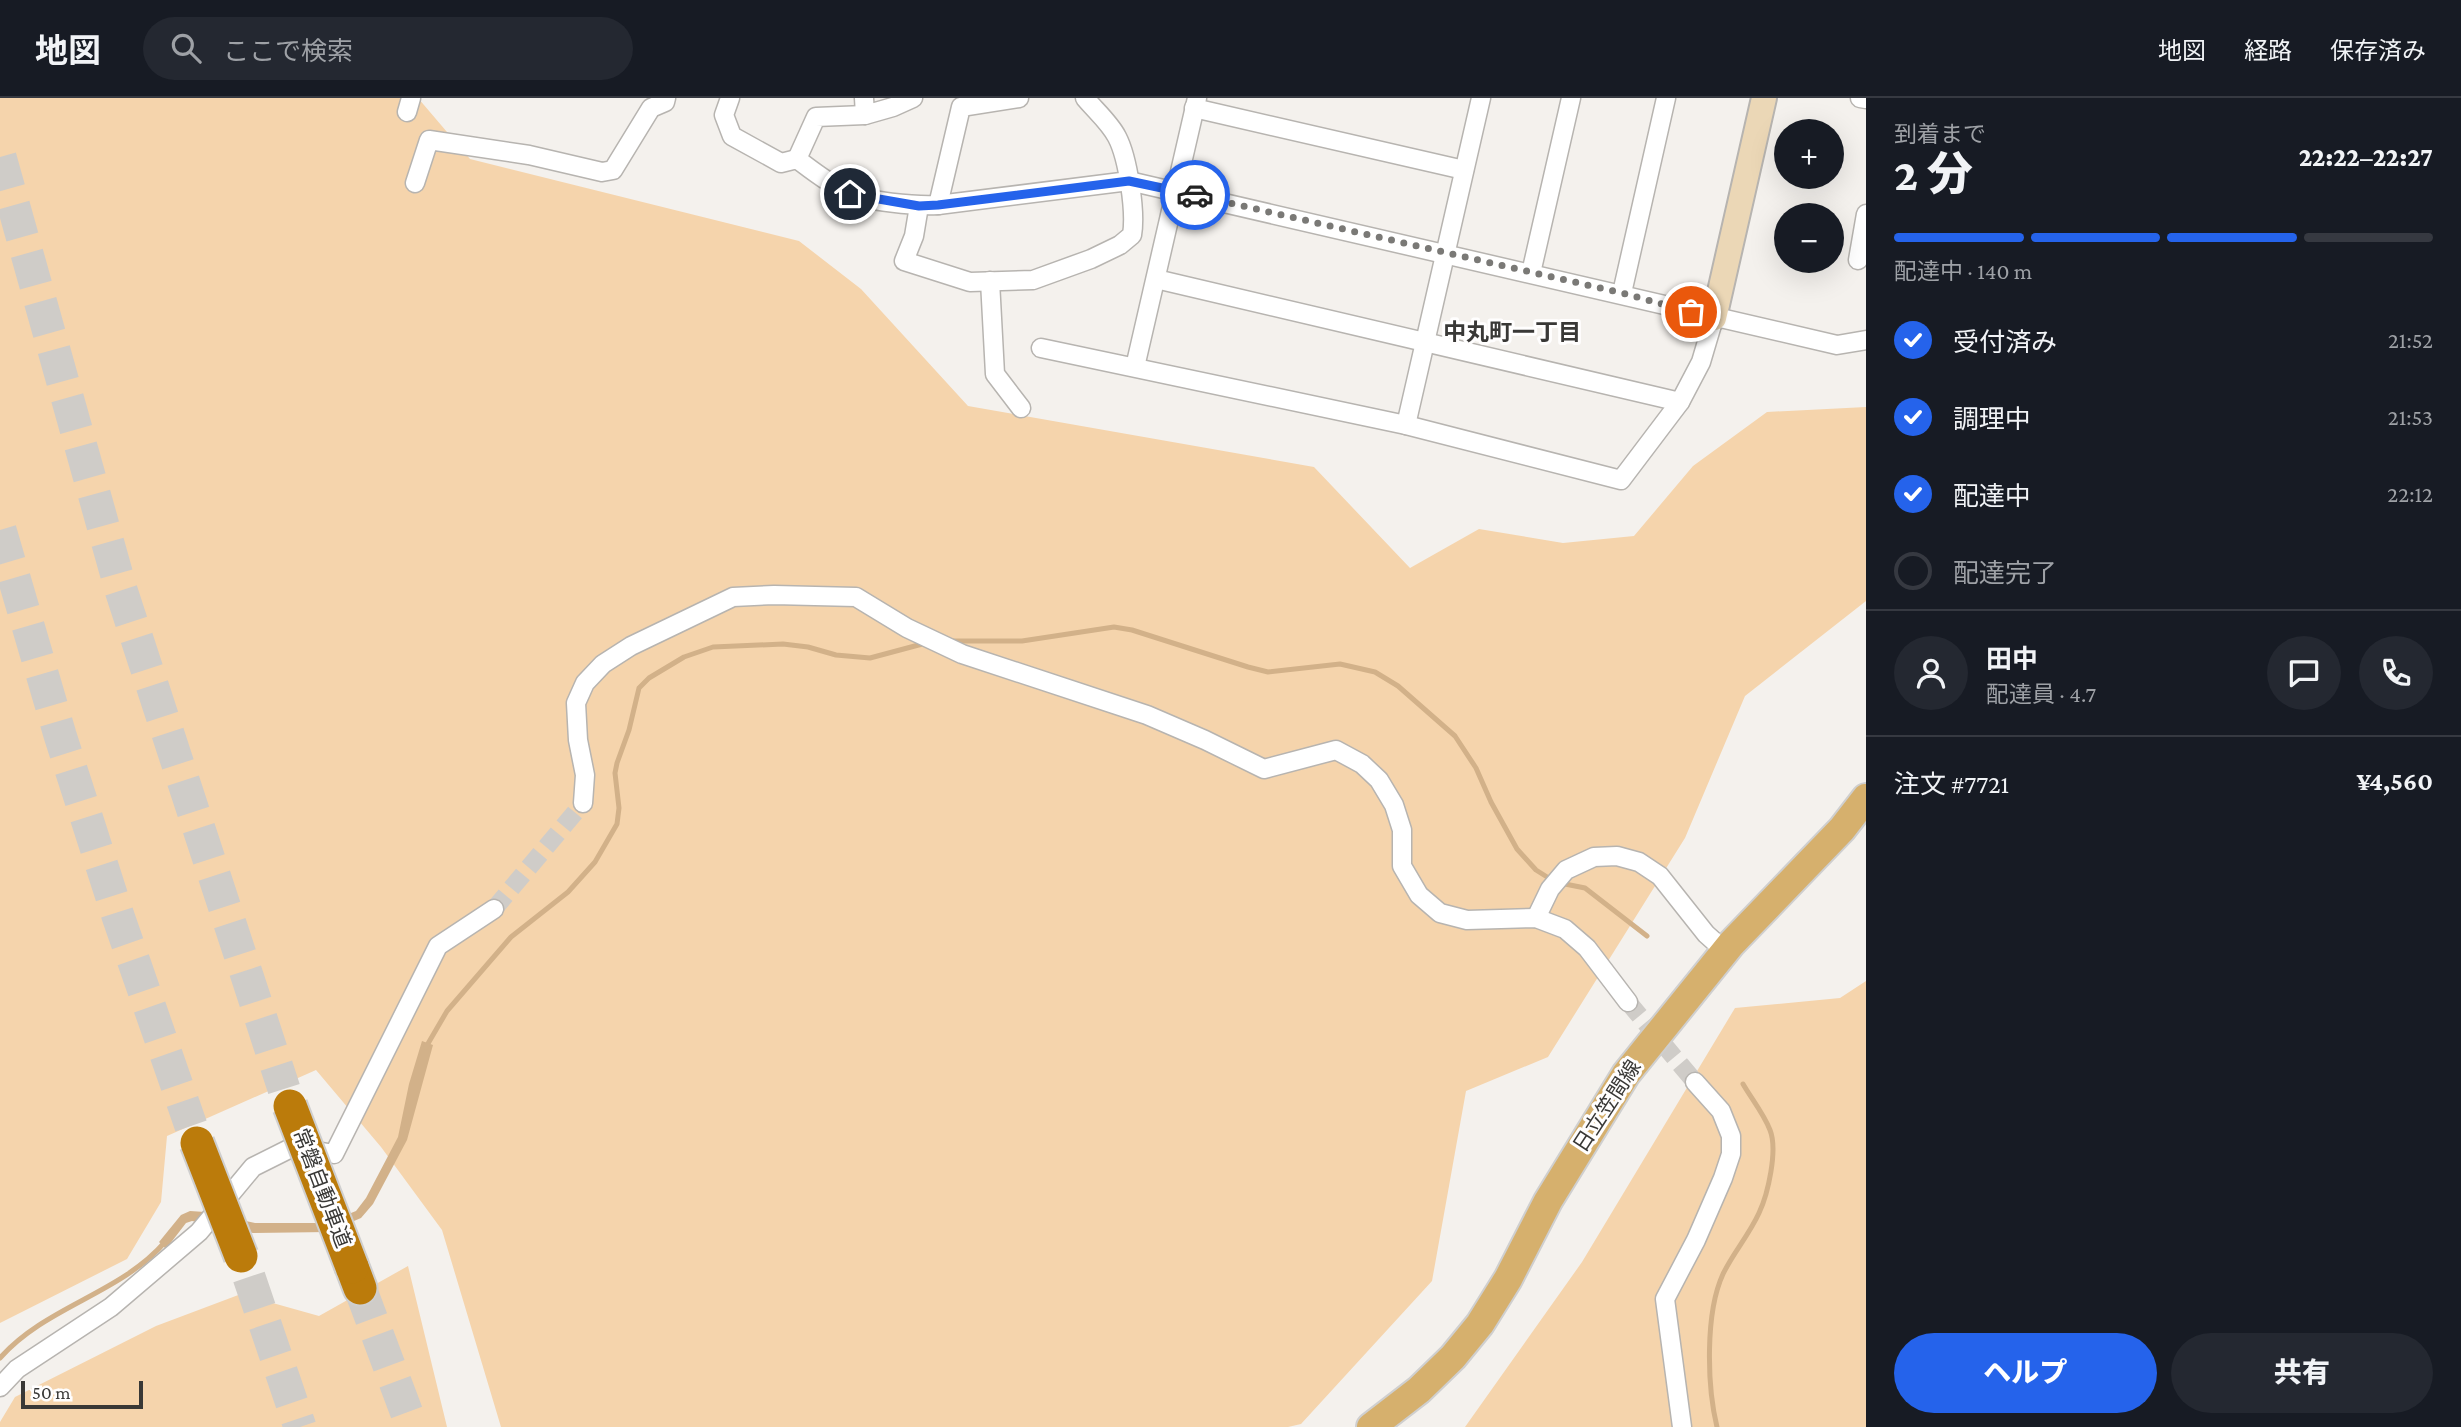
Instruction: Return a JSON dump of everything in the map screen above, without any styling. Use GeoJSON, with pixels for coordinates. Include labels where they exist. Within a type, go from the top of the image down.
{"type":"FeatureCollection","features":[{"type":"Feature","properties":{"kind":"highway","name":"常磐自動車道"},"geometry":{"type":"LineString","coordinates":[[287,1098],[356,1277]]}},
{"type":"Feature","properties":{"kind":"highway"},"geometry":{"type":"LineString","coordinates":[[194,1134],[245,1266]]}},
{"type":"Feature","properties":{"kind":"main road","name":"日立笠間線"},"geometry":{"type":"LineString","coordinates":[[1371,1427],[1419,1390],[1453,1357],[1480,1324],[1508,1279],[1554,1189],[1626,1074],[1725,951],[1842,829],[1866,799]]}},
{"type":"Feature","properties":{"kind":"street"},"geometry":{"type":"LineString","coordinates":[[415,183],[429,140],[529,155],[603,172],[613,170],[651,108],[664,102],[666,98]]}},
{"type":"Feature","properties":{"kind":"street"},"geometry":{"type":"LineString","coordinates":[[730,98],[724,115],[732,136],[781,163],[797,159],[850,194],[919,206],[1129,181],[1838,345],[1866,340]]}},
{"type":"Feature","properties":{"kind":"street"},"geometry":{"type":"LineString","coordinates":[[797,159],[816,117],[864,107],[893,107],[913,98]]}},
{"type":"Feature","properties":{"kind":"street"},"geometry":{"type":"LineString","coordinates":[[938,205],[961,107],[1019,98]]}},
{"type":"Feature","properties":{"kind":"street"},"geometry":{"type":"LineString","coordinates":[[919,206],[914,236],[904,261],[970,282],[1033,279],[1091,259],[1120,245],[1132,235],[1134,224],[1129,181],[1117,136],[1085,98]]}},
{"type":"Feature","properties":{"kind":"street"},"geometry":{"type":"LineString","coordinates":[[1406,425],[1481,98]]}},
{"type":"Feature","properties":{"kind":"street"},"geometry":{"type":"LineString","coordinates":[[1531,273],[1571,98]]}},
{"type":"Feature","properties":{"kind":"street"},"geometry":{"type":"LineString","coordinates":[[1622,293],[1666,98]]}},
{"type":"Feature","properties":{"kind":"street"},"geometry":{"type":"LineString","coordinates":[[1041,348],[1406,425],[1621,480],[1680,402],[1700,362],[1714,317],[1764,98]]}},
{"type":"Feature","properties":{"kind":"street"},"geometry":{"type":"LineString","coordinates":[[1860,98],[1866,99]]}},
{"type":"Feature","properties":{"kind":"street"},"geometry":{"type":"LineString","coordinates":[[1135,367],[1196,103],[1464,170]]}},
{"type":"Feature","properties":{"kind":"street"},"geometry":{"type":"LineString","coordinates":[[1858,261],[1866,214]]}},
{"type":"Feature","properties":{"kind":"street"},"geometry":{"type":"LineString","coordinates":[[1156,279],[1680,402]]}},
{"type":"Feature","properties":{"kind":"street"},"geometry":{"type":"LineString","coordinates":[[990,281],[995,374],[1021,408]]}},
{"type":"Feature","properties":{"kind":"street"},"geometry":{"type":"LineString","coordinates":[[583,803],[584,775],[576,703],[585,683],[603,664],[631,646],[733,597],[856,597],[907,628],[962,654],[1147,715],[1264,769],[1336,750],[1362,764],[1379,780],[1394,805],[1402,830],[1402,866],[1419,895],[1440,913],[1467,920],[1536,918],[1565,929],[1587,948],[1628,1002]]}},
{"type":"Feature","properties":{"kind":"street"},"geometry":{"type":"LineString","coordinates":[[1536,918],[1550,889],[1566,870],[1594,857],[1617,856],[1639,862],[1660,876],[1706,934],[1725,951]]}},
{"type":"Feature","properties":{"kind":"street"},"geometry":{"type":"LineString","coordinates":[[0,1387],[17,1369],[111,1307],[190,1240],[253,1167],[293,1147],[334,1154],[438,946],[495,909]]}},
{"type":"Feature","properties":{"kind":"street"},"geometry":{"type":"LineString","coordinates":[[1682,1427],[1665,1299],[1696,1240],[1731,1154],[1731,1136],[1721,1111],[1695,1083]]}},
{"type":"Feature","properties":{"kind":"shaded area"},"geometry":{"type":"Polygon","coordinates":[[[0,98],[418,98],[470,159],[799,241],[861,289],[968,406],[1314,467],[1410,568],[1479,529],[1563,543],[1634,536],[1693,466],[1767,412],[1866,407],[1866,601],[1745,696],[1685,838],[1548,1057],[1466,1091],[1432,1281],[1301,1424],[1288,1427],[501,1427],[442,1230],[381,1147],[316,1070],[167,1136],[161,1202],[127,1259],[0,1323],[0,98]]]}},
{"type":"Feature","properties":{"kind":"shaded area"},"geometry":{"type":"Polygon","coordinates":[[[1866,981],[1866,1427],[1465,1427],[1582,1262],[1735,1008],[1840,998],[1866,981]]]}},
{"type":"Feature","properties":{"kind":"shaded area"},"geometry":{"type":"Polygon","coordinates":[[[422,1041],[433,1045],[407,1140],[373,1204],[361,1218],[328,1232],[253,1233],[192,1221],[186,1223],[166,1249],[159,1242],[181,1215],[190,1211],[255,1223],[326,1223],[356,1211],[366,1198],[398,1137],[409,1084],[422,1041]]]}},
{"type":"Feature","properties":{"kind":"shaded area"},"geometry":{"type":"Polygon","coordinates":[[[408,1266],[447,1427],[0,1427],[0,1422],[15,1397],[156,1326],[241,1294],[319,1316],[408,1266]]]}},
{"type":"Feature","properties":{"kind":"waterway"},"geometry":{"type":"LineString","coordinates":[[950,641],[1022,641],[1114,627],[1132,630],[1268,672],[1340,664],[1375,672],[1398,686],[1455,736],[1476,768],[1517,849],[1536,870],[1555,882],[1585,888],[1647,936]]}},
{"type":"Feature","properties":{"kind":"waterway"},"geometry":{"type":"LineString","coordinates":[[426,1047],[447,1011],[511,937],[568,892],[595,862],[617,824],[617,763],[629,730],[639,688],[649,678],[684,657],[713,647],[783,644],[808,647],[836,655],[870,658],[926,643]]}},
{"type":"Feature","properties":{"kind":"waterway"},"geometry":{"type":"LineString","coordinates":[[1717,1427],[1710,1371],[1713,1309],[1723,1274],[1759,1213],[1769,1184],[1773,1149],[1770,1130],[1743,1084]]}},
{"type":"Feature","properties":{"kind":"waterway"},"geometry":{"type":"LineString","coordinates":[[0,1358],[18,1340],[39,1325],[127,1275],[165,1242]]}},
{"type":"Feature","properties":{"kind":"tunnel"},"geometry":{"type":"LineString","coordinates":[[0,157],[121,590],[284,1089]]}},
{"type":"Feature","properties":{"kind":"tunnel"},"geometry":{"type":"LineString","coordinates":[[0,530],[60,735],[118,916],[191,1126]]}},
{"type":"Feature","properties":{"kind":"tunnel"},"geometry":{"type":"LineString","coordinates":[[494,909],[583,803]]}},
{"type":"Feature","properties":{"kind":"tunnel"},"geometry":{"type":"LineString","coordinates":[[1628,1002],[1695,1082]]}},
{"type":"Feature","properties":{"kind":"tunnel"},"geometry":{"type":"LineString","coordinates":[[249,1277],[300,1427]]}},
{"type":"Feature","properties":{"kind":"tunnel"},"geometry":{"type":"LineString","coordinates":[[360,1288],[412,1427]]}},
{"type":"Feature","properties":{"kind":"way so far"},"geometry":{"type":"LineString","coordinates":[[1195,195],[1622,293],[1691,312]]}},
{"type":"Feature","properties":{"kind":"district","name":"中丸町一丁目"},"geometry":{"type":"Point","coordinates":[1512,332]}},
{"type":"Feature","properties":{"kind":"route"},"geometry":{"type":"LineString","coordinates":[[850,194],[919,206],[1129,181],[1195,195]]}}]}
